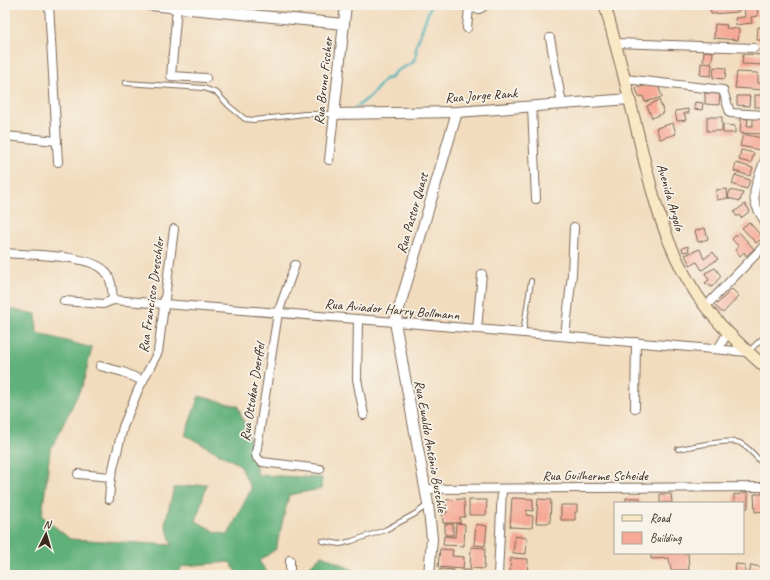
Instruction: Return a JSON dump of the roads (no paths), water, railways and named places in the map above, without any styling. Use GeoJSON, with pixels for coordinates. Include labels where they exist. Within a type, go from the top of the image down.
{"type":"FeatureCollection","features":[{"type":"Feature","properties":{"kind":"main road","name":"Avenida Argolo"},"geometry":{"type":"LineString","coordinates":[[605,5],[616,43],[652,191],[662,224],[684,273],[706,306],[728,332],[765,367]]}},
{"type":"Feature","properties":{"kind":"street"},"geometry":{"type":"LineString","coordinates":[[49,5],[58,162]]}},
{"type":"Feature","properties":{"kind":"street"},"geometry":{"type":"LineString","coordinates":[[150,5],[344,24]]}},
{"type":"Feature","properties":{"kind":"street","name":"Rua Bruno Fischer"},"geometry":{"type":"LineString","coordinates":[[329,160],[346,5]]}},
{"type":"Feature","properties":{"kind":"street"},"geometry":{"type":"LineString","coordinates":[[467,28],[468,8],[479,9],[485,5]]}},
{"type":"Feature","properties":{"kind":"street"},"geometry":{"type":"LineString","coordinates":[[171,6],[171,76],[206,78]]}},
{"type":"Feature","properties":{"kind":"street"},"geometry":{"type":"LineString","coordinates":[[550,38],[562,104]]}},
{"type":"Feature","properties":{"kind":"street"},"geometry":{"type":"LineString","coordinates":[[616,43],[754,48]]}},
{"type":"Feature","properties":{"kind":"street"},"geometry":{"type":"LineString","coordinates":[[625,79],[723,90],[730,113],[765,115]]}},
{"type":"Feature","properties":{"kind":"street","name":"Rua Jorge Rank"},"geometry":{"type":"LineString","coordinates":[[334,114],[456,112],[630,99]]}},
{"type":"Feature","properties":{"kind":"street"},"geometry":{"type":"LineString","coordinates":[[532,106],[536,199]]}},
{"type":"Feature","properties":{"kind":"street","name":"Rua Pastor Quast"},"geometry":{"type":"LineString","coordinates":[[395,322],[456,112]]}},
{"type":"Feature","properties":{"kind":"street"},"geometry":{"type":"LineString","coordinates":[[5,136],[57,141]]}},
{"type":"Feature","properties":{"kind":"street"},"geometry":{"type":"LineString","coordinates":[[765,159],[754,199],[765,222]]}},
{"type":"Feature","properties":{"kind":"street"},"geometry":{"type":"LineString","coordinates":[[565,336],[572,274],[574,227]]}},
{"type":"Feature","properties":{"kind":"street","name":"Rua Francisco Dreschler"},"geometry":{"type":"LineString","coordinates":[[109,499],[111,477],[123,427],[142,381],[158,352],[174,229]]}},
{"type":"Feature","properties":{"kind":"street"},"geometry":{"type":"LineString","coordinates":[[706,306],[765,245]]}},
{"type":"Feature","properties":{"kind":"street"},"geometry":{"type":"LineString","coordinates":[[5,253],[70,258],[95,264],[104,270],[108,275],[113,300]]}},
{"type":"Feature","properties":{"kind":"street"},"geometry":{"type":"LineString","coordinates":[[278,313],[295,265]]}},
{"type":"Feature","properties":{"kind":"street"},"geometry":{"type":"LineString","coordinates":[[477,329],[482,274]]}},
{"type":"Feature","properties":{"kind":"street","name":"Rua Aviador Harry Bollmann"},"geometry":{"type":"LineString","coordinates":[[64,301],[103,304],[113,300],[748,352]]}},
{"type":"Feature","properties":{"kind":"street","name":"Rua Ottokar Doerffel"},"geometry":{"type":"LineString","coordinates":[[278,313],[256,454],[257,458],[262,462],[320,470]]}},
{"type":"Feature","properties":{"kind":"street"},"geometry":{"type":"LineString","coordinates":[[358,319],[357,379],[364,415]]}},
{"type":"Feature","properties":{"kind":"street","name":"Rua Ewaldo Antônio Buschle"},"geometry":{"type":"LineString","coordinates":[[395,322],[426,489],[432,538],[429,575]]}},
{"type":"Feature","properties":{"kind":"street"},"geometry":{"type":"LineString","coordinates":[[718,349],[728,332]]}},
{"type":"Feature","properties":{"kind":"street"},"geometry":{"type":"LineString","coordinates":[[635,408],[636,342]]}},
{"type":"Feature","properties":{"kind":"street"},"geometry":{"type":"LineString","coordinates":[[100,366],[123,372],[142,381]]}},
{"type":"Feature","properties":{"kind":"street"},"geometry":{"type":"LineString","coordinates":[[78,474],[111,477]]}},
{"type":"Feature","properties":{"kind":"street","name":"Rua Guilherme Scheide"},"geometry":{"type":"LineString","coordinates":[[426,489],[765,487]]}},
{"type":"Feature","properties":{"kind":"street"},"geometry":{"type":"LineString","coordinates":[[498,575],[502,489]]}},
{"type":"Feature","properties":{"kind":"street"},"geometry":{"type":"LineString","coordinates":[[290,560],[290,575]]}},
{"type":"Feature","properties":{"kind":"lane"},"geometry":{"type":"LineString","coordinates":[[170,86],[171,76]]}},
{"type":"Feature","properties":{"kind":"lane"},"geometry":{"type":"LineString","coordinates":[[125,83],[204,88],[217,94],[245,119],[254,120],[305,114],[334,114]]}},
{"type":"Feature","properties":{"kind":"lane"},"geometry":{"type":"LineString","coordinates":[[523,333],[532,281]]}},
{"type":"Feature","properties":{"kind":"lane"},"geometry":{"type":"LineString","coordinates":[[748,352],[765,336]]}},
{"type":"Feature","properties":{"kind":"lane"},"geometry":{"type":"LineString","coordinates":[[678,449],[730,441],[738,442],[748,449],[765,467]]}},
{"type":"Feature","properties":{"kind":"lane"},"geometry":{"type":"LineString","coordinates":[[322,541],[340,544],[385,530],[415,514],[428,504]]}},
{"type":"Feature","properties":{"kind":"waterway"},"geometry":{"type":"LineString","coordinates":[[355,108],[371,96],[385,79],[391,78],[395,72],[412,63],[416,57],[416,46],[431,5]]}}]}
